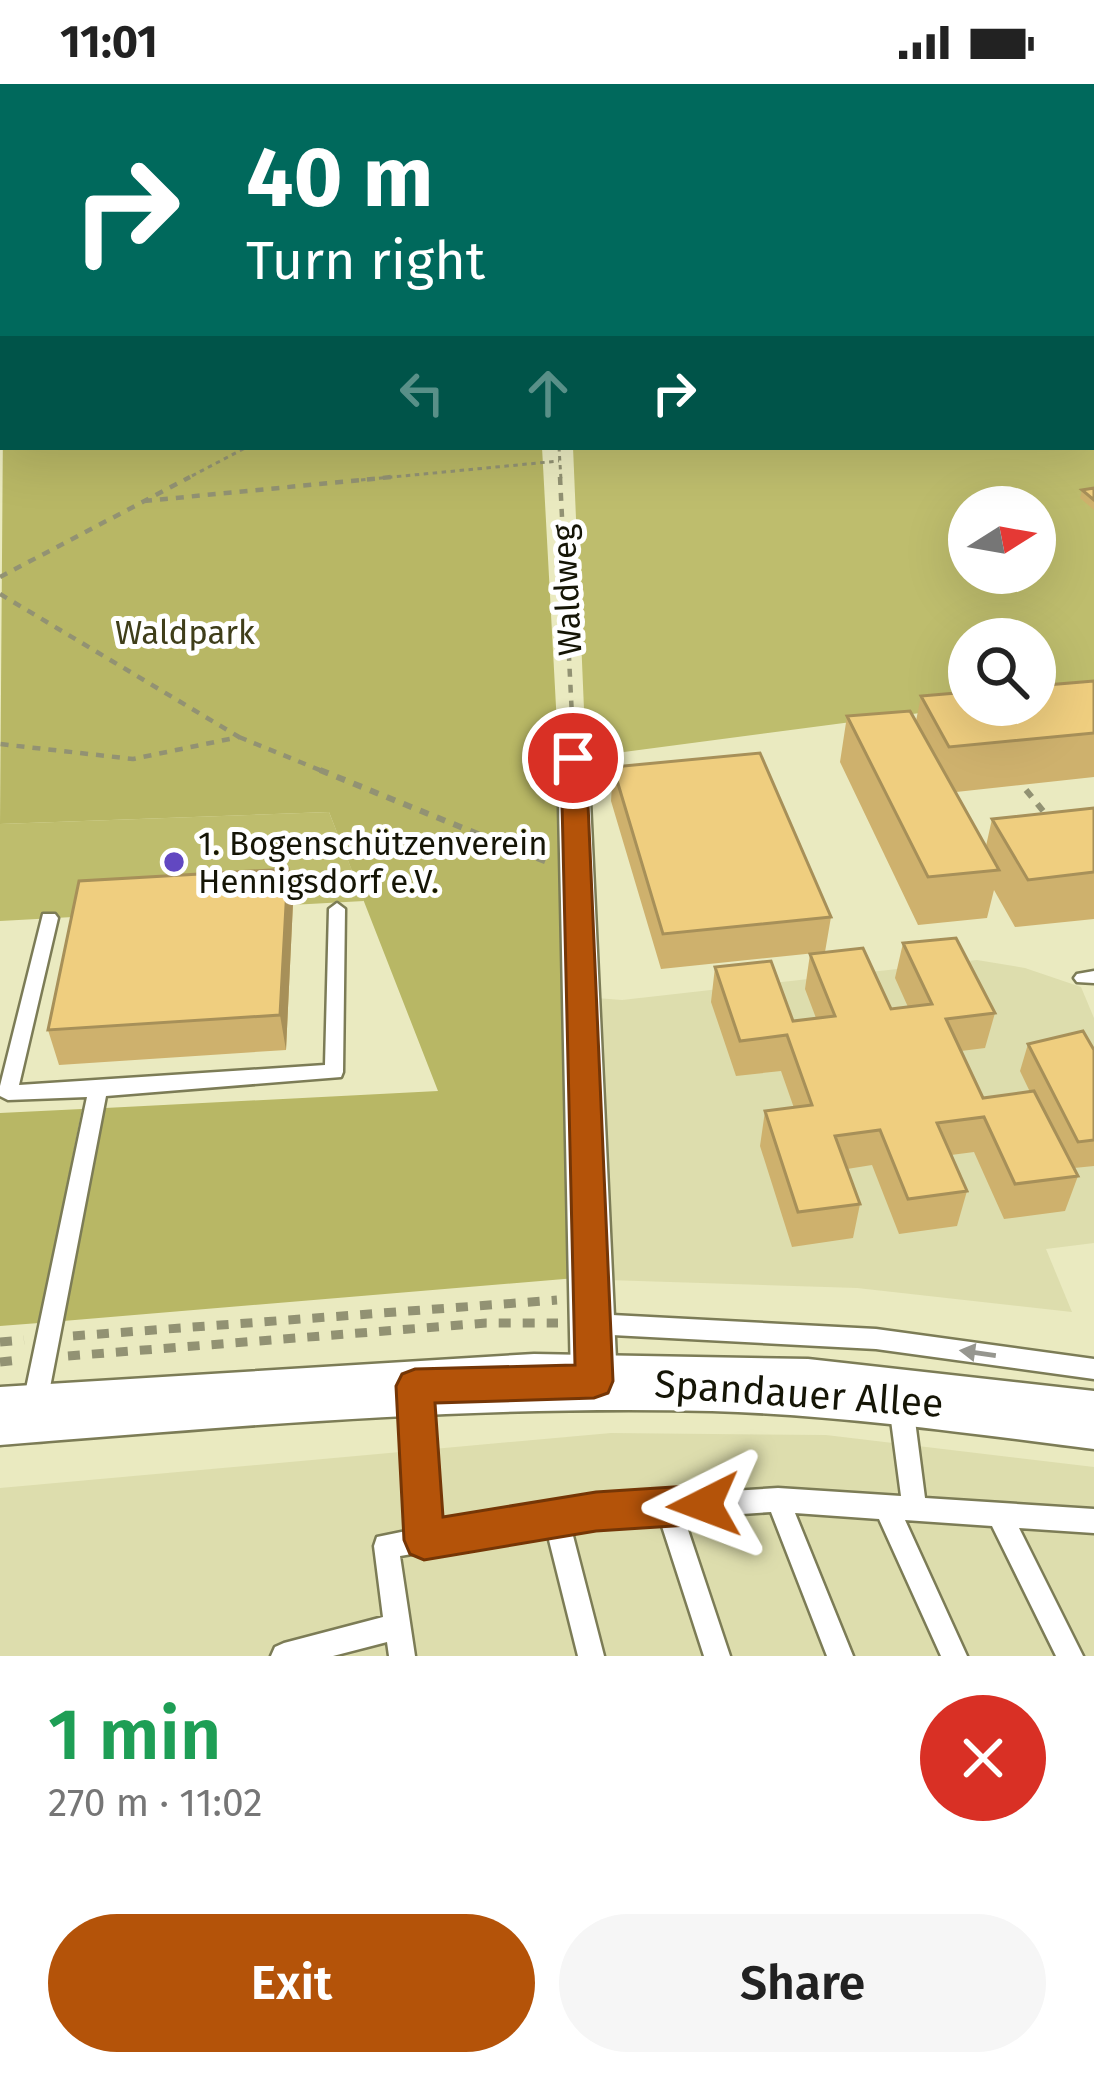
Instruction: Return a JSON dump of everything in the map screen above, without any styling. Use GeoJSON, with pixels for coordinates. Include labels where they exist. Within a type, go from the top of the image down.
{"type":"FeatureCollection","features":[{"type":"Feature","properties":{"kind":"main road","name":"Spandauer Allee"},"geometry":{"type":"LineString","coordinates":[[31,1382],[415,1386],[592,1335],[716,1383],[900,1396],[1094,1420]]}},
{"type":"Feature","properties":{"kind":"street"},"geometry":{"type":"LineString","coordinates":[[573,758],[592,1335]]}},
{"type":"Feature","properties":{"kind":"lane"},"geometry":{"type":"LineString","coordinates":[[49,918],[8,1093],[334,1072],[337,909]]}},
{"type":"Feature","properties":{"kind":"lane"},"geometry":{"type":"LineString","coordinates":[[31,1382],[98,1089]]}},
{"type":"Feature","properties":{"kind":"lane","name":"Spandauer Allee"},"geometry":{"type":"LineString","coordinates":[[592,1335],[876,1340],[1094,1369]]}},
{"type":"Feature","properties":{"kind":"lane"},"geometry":{"type":"LineString","coordinates":[[415,1386],[424,1540]]}},
{"type":"Feature","properties":{"kind":"lane"},"geometry":{"type":"LineString","coordinates":[[900,1396],[915,1511]]}},
{"type":"Feature","properties":{"kind":"lane"},"geometry":{"type":"LineString","coordinates":[[778,1500],[840,1656]]}},
{"type":"Feature","properties":{"kind":"lane"},"geometry":{"type":"LineString","coordinates":[[402,1656],[386,1546],[556,1518],[778,1500],[1094,1521]]}},
{"type":"Feature","properties":{"kind":"lane"},"geometry":{"type":"LineString","coordinates":[[668,1507],[717,1656]]}},
{"type":"Feature","properties":{"kind":"lane"},"geometry":{"type":"LineString","coordinates":[[888,1510],[955,1656]]}},
{"type":"Feature","properties":{"kind":"lane"},"geometry":{"type":"LineString","coordinates":[[1000,1516],[1070,1656]]}},
{"type":"Feature","properties":{"kind":"lane"},"geometry":{"type":"LineString","coordinates":[[556,1518],[592,1656]]}},
{"type":"Feature","properties":{"kind":"lane"},"geometry":{"type":"LineString","coordinates":[[284,1656],[397,1626]]}},
{"type":"Feature","properties":{"kind":"path"},"geometry":{"type":"LineString","coordinates":[[0,577],[241,450]]}},
{"type":"Feature","properties":{"kind":"path","name":"Waldweg"},"geometry":{"type":"LineString","coordinates":[[559,450],[573,758]]}},
{"type":"Feature","properties":{"kind":"path"},"geometry":{"type":"LineString","coordinates":[[144,501],[559,461]]}},
{"type":"Feature","properties":{"kind":"path"},"geometry":{"type":"LineString","coordinates":[[0,594],[239,737],[577,874]]}},
{"type":"Feature","properties":{"kind":"path"},"geometry":{"type":"LineString","coordinates":[[0,744],[133,760],[239,737]]}},
{"type":"Feature","properties":{"kind":"path"},"geometry":{"type":"LineString","coordinates":[[1026,790],[1050,820],[1029,823]]}},
{"type":"Feature","properties":{"kind":"path"},"geometry":{"type":"LineString","coordinates":[[31,1382],[496,1301],[592,1335]]}},
{"type":"Feature","properties":{"kind":"path"},"geometry":{"type":"LineString","coordinates":[[0,1362],[31,1382],[486,1323],[592,1335]]}},
{"type":"Feature","properties":{"kind":"path"},"geometry":{"type":"LineString","coordinates":[[0,1342],[31,1382]]}},
{"type":"Feature","properties":{"kind":"shaded area"},"geometry":{"type":"Polygon","coordinates":[[[573,450],[1094,450],[1094,690],[1056,695],[1056,618],[948,618],[948,709],[586,757],[573,450]]]}},
{"type":"Feature","properties":{"kind":"shaded area","name":"1. Bogenschützenverein Hennigsdorf e.V."},"geometry":{"type":"Polygon","coordinates":[[[329,812],[364,901],[0,921],[0,824],[329,812]]]}},
{"type":"Feature","properties":{"kind":"shaded area"},"geometry":{"type":"Polygon","coordinates":[[[977,960],[1025,968],[1081,987],[1094,1018],[1094,1243],[1046,1249],[1072,1312],[857,1288],[607,1280],[596,998],[622,1000],[977,960]]]}},
{"type":"Feature","properties":{"kind":"shaded area"},"geometry":{"type":"Polygon","coordinates":[[[611,1433],[826,1435],[1094,1467],[1094,1656],[0,1656],[0,1488],[611,1433]]]}},
{"type":"Feature","properties":{"kind":"green space","name":"Waldpark"},"geometry":{"type":"Polygon","coordinates":[[[3,450],[542,450],[566,892],[576,1278],[63,1321],[105,1108],[438,1091],[329,812],[0,824],[3,450]]]}},
{"type":"Feature","properties":{"kind":"green space"},"geometry":{"type":"Polygon","coordinates":[[[82,1109],[39,1323],[0,1326],[0,1113],[82,1109]]]}},
{"type":"Feature","properties":{"kind":"building"},"geometry":{"type":"Polygon","coordinates":[[[1094,681],[1094,733],[949,747],[921,696],[948,694],[948,726],[1056,726],[1056,684],[1094,681]]]}},
{"type":"Feature","properties":{"kind":"building"},"geometry":{"type":"Polygon","coordinates":[[[910,711],[999,870],[928,877],[847,716],[910,711]]]}},
{"type":"Feature","properties":{"kind":"building"},"geometry":{"type":"Polygon","coordinates":[[[760,753],[831,917],[663,934],[613,767],[760,753]]]}},
{"type":"Feature","properties":{"kind":"building"},"geometry":{"type":"Polygon","coordinates":[[[1094,808],[1094,872],[1028,880],[992,819],[1094,808]]]}},
{"type":"Feature","properties":{"kind":"building"},"geometry":{"type":"Polygon","coordinates":[[[288,869],[280,1015],[48,1030],[79,881],[288,869]]]}},
{"type":"Feature","properties":{"kind":"building"},"geometry":{"type":"Polygon","coordinates":[[[956,938],[995,1013],[946,1019],[983,1098],[1034,1091],[1078,1176],[1015,1184],[984,1117],[937,1123],[967,1191],[908,1199],[880,1130],[835,1136],[860,1204],[798,1212],[765,1111],[812,1105],[787,1035],[740,1041],[715,967],[771,961],[793,1021],[835,1016],[810,954],[863,948],[891,1009],[932,1004],[903,943],[956,938]]]}},
{"type":"Feature","properties":{"kind":"building"},"geometry":{"type":"Polygon","coordinates":[[[1083,1031],[1094,1050],[1094,1140],[1078,1142],[1028,1044],[1083,1031]]]}},
{"type":"Feature","properties":{"kind":"place","name":"1. Bogenschützenverein Hennigsdorf e.V."},"geometry":{"type":"Point","coordinates":[174,862]}},
{"type":"Feature","properties":{"kind":"route"},"geometry":{"type":"LineString","coordinates":[[573,758],[594,1381],[415,1386],[424,1540],[596,1511],[704,1505]]}}]}
